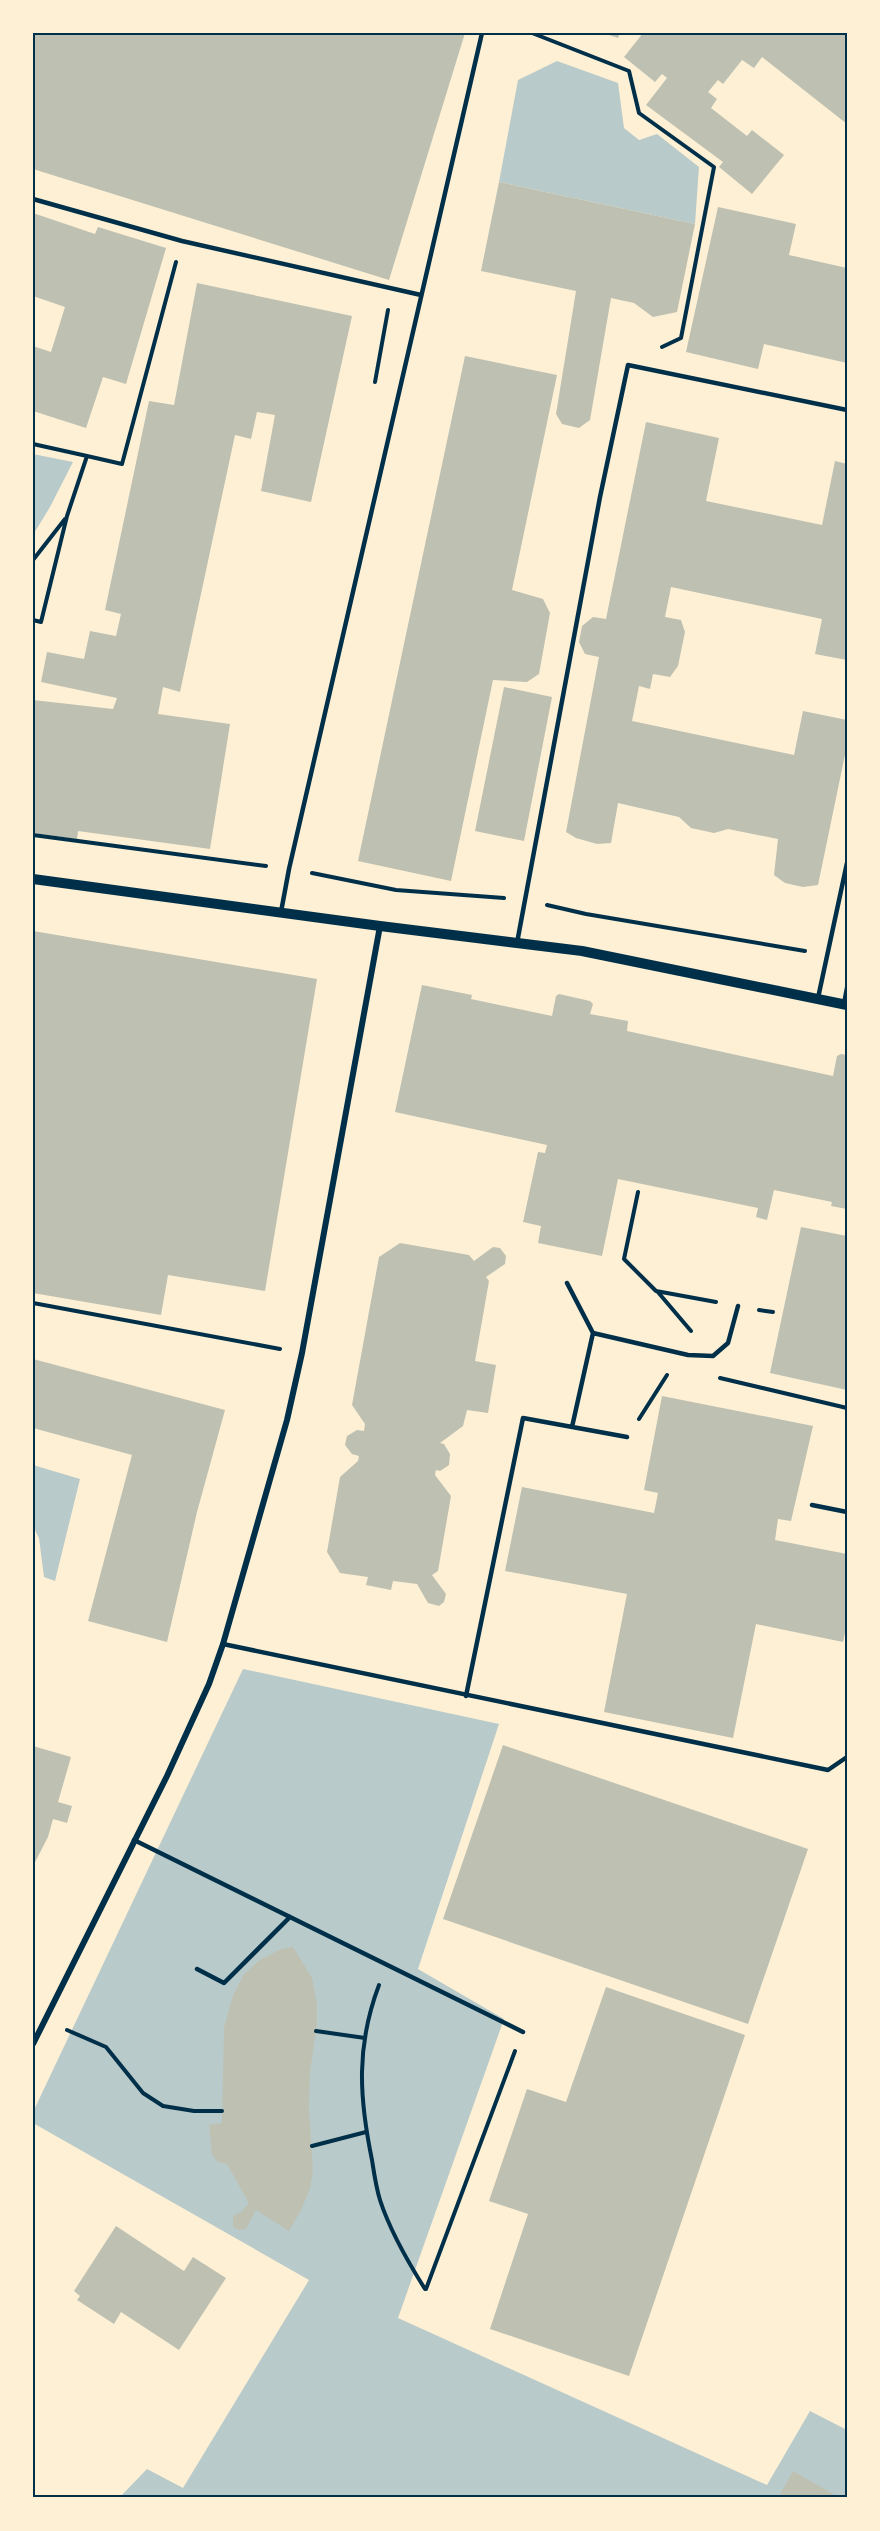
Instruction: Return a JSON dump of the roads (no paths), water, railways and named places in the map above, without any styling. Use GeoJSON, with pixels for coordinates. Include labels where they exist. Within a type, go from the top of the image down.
{"type":"FeatureCollection","features":[{"type":"Feature","properties":{"kind":"street"},"geometry":{"type":"LineString","coordinates":[[33,879],[582,951],[846,1005]]}},
{"type":"Feature","properties":{"kind":"street"},"geometry":{"type":"LineString","coordinates":[[33,2044],[209,1684],[223,1644],[287,1420],[302,1353],[380,926]]}},
{"type":"Feature","properties":{"kind":"lane"},"geometry":{"type":"LineString","coordinates":[[281,912],[482,33]]}},
{"type":"Feature","properties":{"kind":"lane"},"geometry":{"type":"LineString","coordinates":[[33,199],[182,242],[421,296]]}},
{"type":"Feature","properties":{"kind":"lane"},"geometry":{"type":"LineString","coordinates":[[517,943],[600,497],[628,365],[847,410]]}},
{"type":"Feature","properties":{"kind":"lane"},"geometry":{"type":"LineString","coordinates":[[818,999],[847,863]]}},
{"type":"Feature","properties":{"kind":"lane"},"geometry":{"type":"LineString","coordinates":[[846,1005],[847,988]]}},
{"type":"Feature","properties":{"kind":"lane"},"geometry":{"type":"LineString","coordinates":[[567,1284],[592,1333],[572,1427]]}},
{"type":"Feature","properties":{"kind":"lane"},"geometry":{"type":"LineString","coordinates":[[592,1333],[688,1355],[713,1356],[728,1343],[738,1306]]}},
{"type":"Feature","properties":{"kind":"lane"},"geometry":{"type":"LineString","coordinates":[[466,1696],[522,1418],[627,1437]]}},
{"type":"Feature","properties":{"kind":"lane"},"geometry":{"type":"LineString","coordinates":[[812,1505],[847,1512]]}},
{"type":"Feature","properties":{"kind":"lane"},"geometry":{"type":"LineString","coordinates":[[223,1644],[828,1770],[847,1757]]}},
{"type":"Feature","properties":{"kind":"lane"},"geometry":{"type":"LineString","coordinates":[[134,1840],[522,2032]]}},
{"type":"Feature","properties":{"kind":"lane"},"geometry":{"type":"LineString","coordinates":[[197,1969],[224,1983],[290,1917]]}}]}
